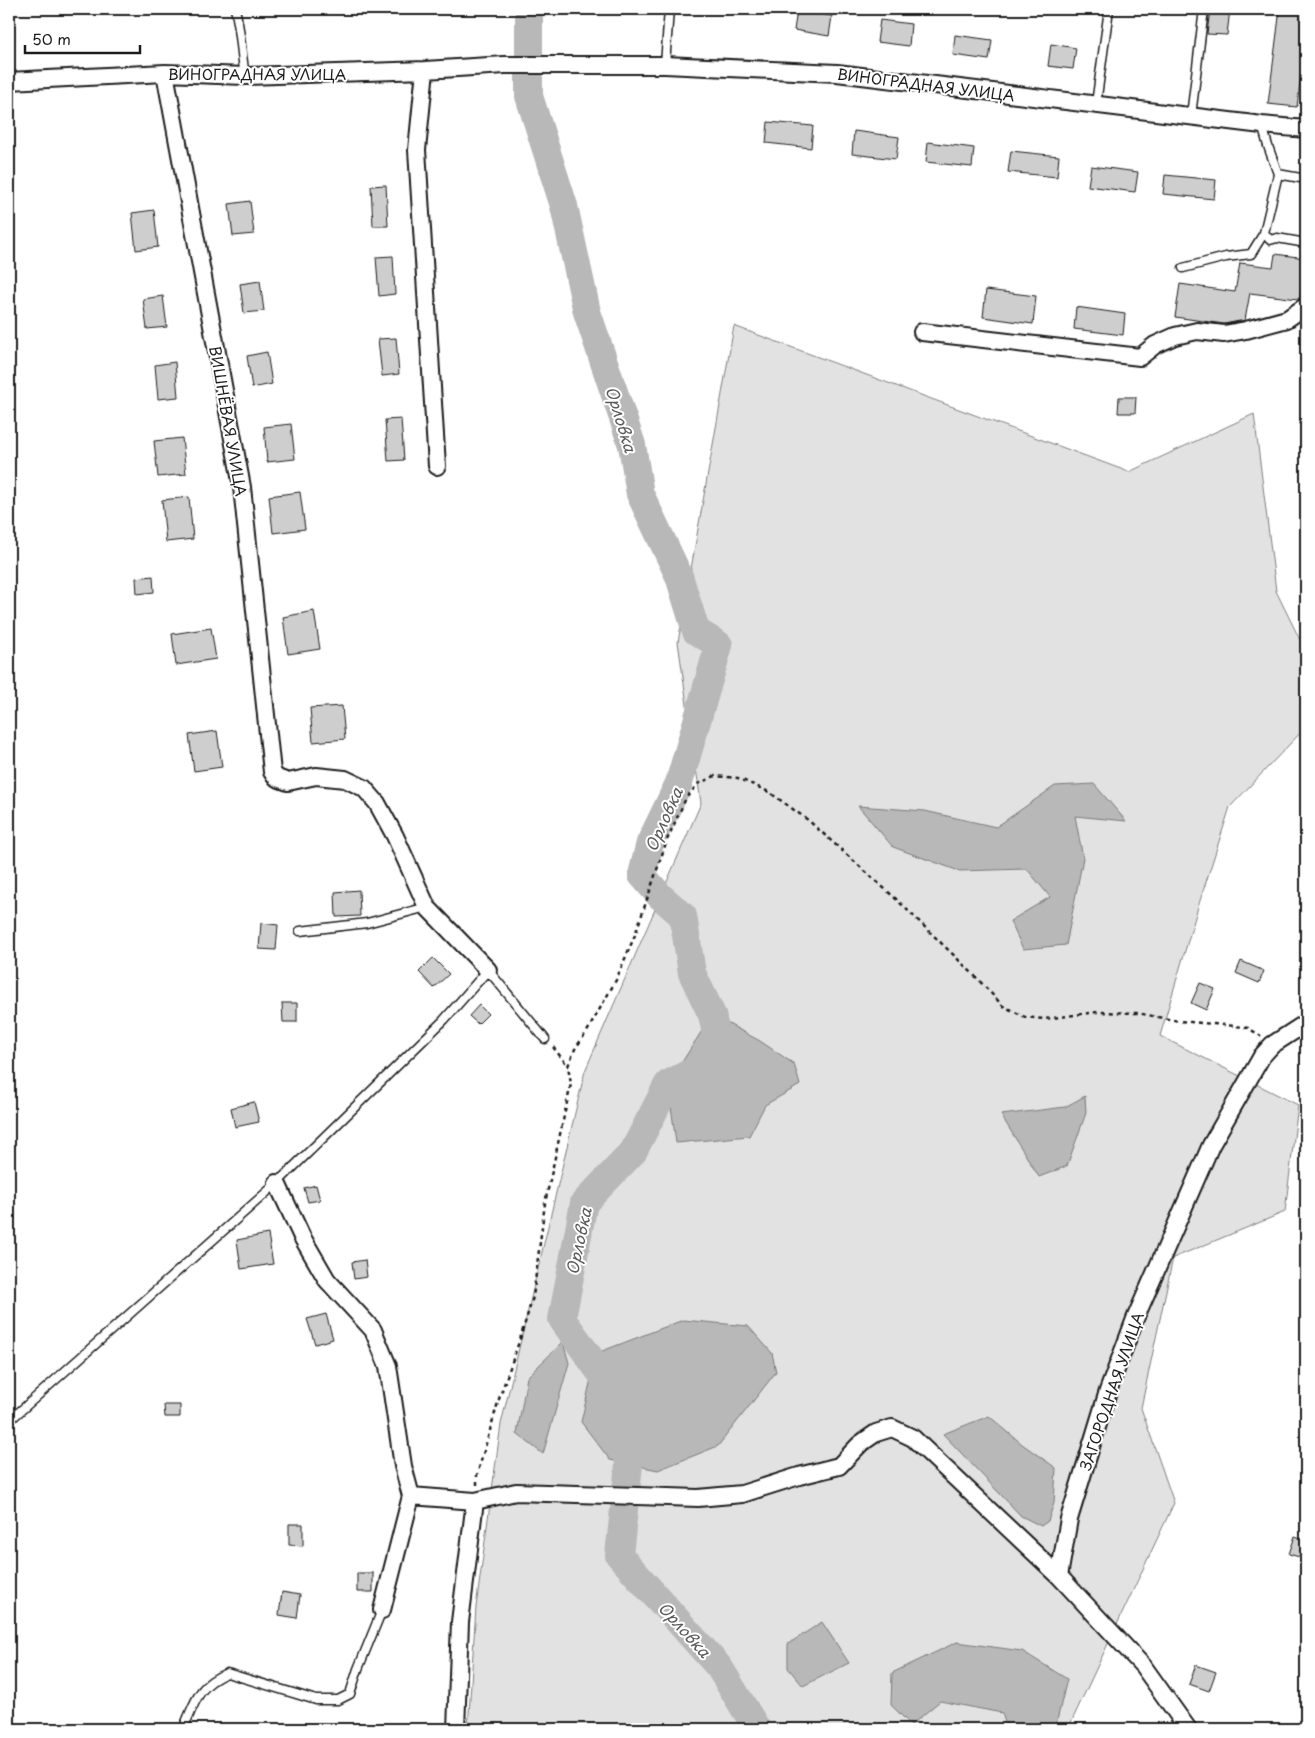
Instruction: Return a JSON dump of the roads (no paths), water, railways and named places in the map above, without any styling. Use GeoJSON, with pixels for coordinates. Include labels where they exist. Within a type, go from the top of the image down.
{"type":"FeatureCollection","features":[{"type":"Feature","properties":{"kind":"street","name":"ВИНОГРАДНАЯ УЛИЦА"},"geometry":{"type":"LineString","coordinates":[[9,81],[165,73],[245,76],[425,70],[505,65],[666,65],[837,73],[1306,129]]}},
{"type":"Feature","properties":{"kind":"street"},"geometry":{"type":"LineString","coordinates":[[425,70],[417,150],[437,466]]}},
{"type":"Feature","properties":{"kind":"street","name":"ВИШНЁВАЯ УЛИЦА"},"geometry":{"type":"LineString","coordinates":[[165,73],[242,487],[272,772],[277,778],[288,782],[316,776],[345,779],[364,788],[377,803],[395,836],[427,907]]}},
{"type":"Feature","properties":{"kind":"street"},"geometry":{"type":"LineString","coordinates":[[922,332],[1140,357],[1155,345],[1175,336],[1197,331],[1224,334],[1246,330],[1287,319],[1306,306]]}},
{"type":"Feature","properties":{"kind":"street"},"geometry":{"type":"LineString","coordinates":[[427,907],[488,970]]}},
{"type":"Feature","properties":{"kind":"street","name":"ЗАГОРОДНАЯ УЛИЦА"},"geometry":{"type":"LineString","coordinates":[[1059,1576],[1069,1519],[1108,1391],[1135,1319],[1211,1145],[1262,1056],[1272,1045],[1306,1024]]}},
{"type":"Feature","properties":{"kind":"street"},"geometry":{"type":"LineString","coordinates":[[278,1183],[302,1237],[327,1280],[374,1330],[388,1366],[403,1466],[411,1496],[382,1610]]}},
{"type":"Feature","properties":{"kind":"street"},"geometry":{"type":"LineString","coordinates":[[411,1496],[475,1501],[516,1492],[698,1498],[742,1494],[839,1466],[860,1444],[876,1432],[892,1428],[913,1438],[1059,1576],[1143,1666],[1188,1729]]}},
{"type":"Feature","properties":{"kind":"street"},"geometry":{"type":"LineString","coordinates":[[456,1729],[460,1622],[475,1501]]}},
{"type":"Feature","properties":{"kind":"lane"},"geometry":{"type":"LineString","coordinates":[[235,9],[240,28],[240,50],[245,76]]}},
{"type":"Feature","properties":{"kind":"lane"},"geometry":{"type":"LineString","coordinates":[[666,65],[669,9]]}},
{"type":"Feature","properties":{"kind":"lane"},"geometry":{"type":"LineString","coordinates":[[1096,104],[1109,9]]}},
{"type":"Feature","properties":{"kind":"lane"},"geometry":{"type":"LineString","coordinates":[[1191,116],[1204,9]]}},
{"type":"Feature","properties":{"kind":"lane"},"geometry":{"type":"LineString","coordinates":[[1183,268],[1226,257],[1251,254],[1264,233],[1278,174],[1262,125]]}},
{"type":"Feature","properties":{"kind":"lane"},"geometry":{"type":"LineString","coordinates":[[1278,174],[1306,179]]}},
{"type":"Feature","properties":{"kind":"lane"},"geometry":{"type":"LineString","coordinates":[[1264,233],[1270,240],[1277,238],[1306,243]]}},
{"type":"Feature","properties":{"kind":"lane"},"geometry":{"type":"LineString","coordinates":[[300,931],[367,923],[427,907]]}},
{"type":"Feature","properties":{"kind":"lane"},"geometry":{"type":"LineString","coordinates":[[9,1421],[278,1183],[444,1020],[488,970],[545,1038]]}},
{"type":"Feature","properties":{"kind":"lane"},"geometry":{"type":"LineString","coordinates":[[182,1729],[200,1691],[213,1678],[227,1673],[316,1700],[338,1700],[350,1694],[382,1610]]}},
{"type":"Feature","properties":{"kind":"waterway","name":"Орловка"},"geometry":{"type":"LineString","coordinates":[[529,9],[529,96],[564,206],[587,312],[632,445],[640,494],[679,576],[696,631],[719,645],[679,783],[650,843],[642,875],[660,896],[683,916],[692,973],[712,1015],[721,1057],[668,1084],[633,1152],[584,1203],[562,1319],[621,1401],[629,1464],[619,1555],[719,1667],[757,1729]]}}]}
